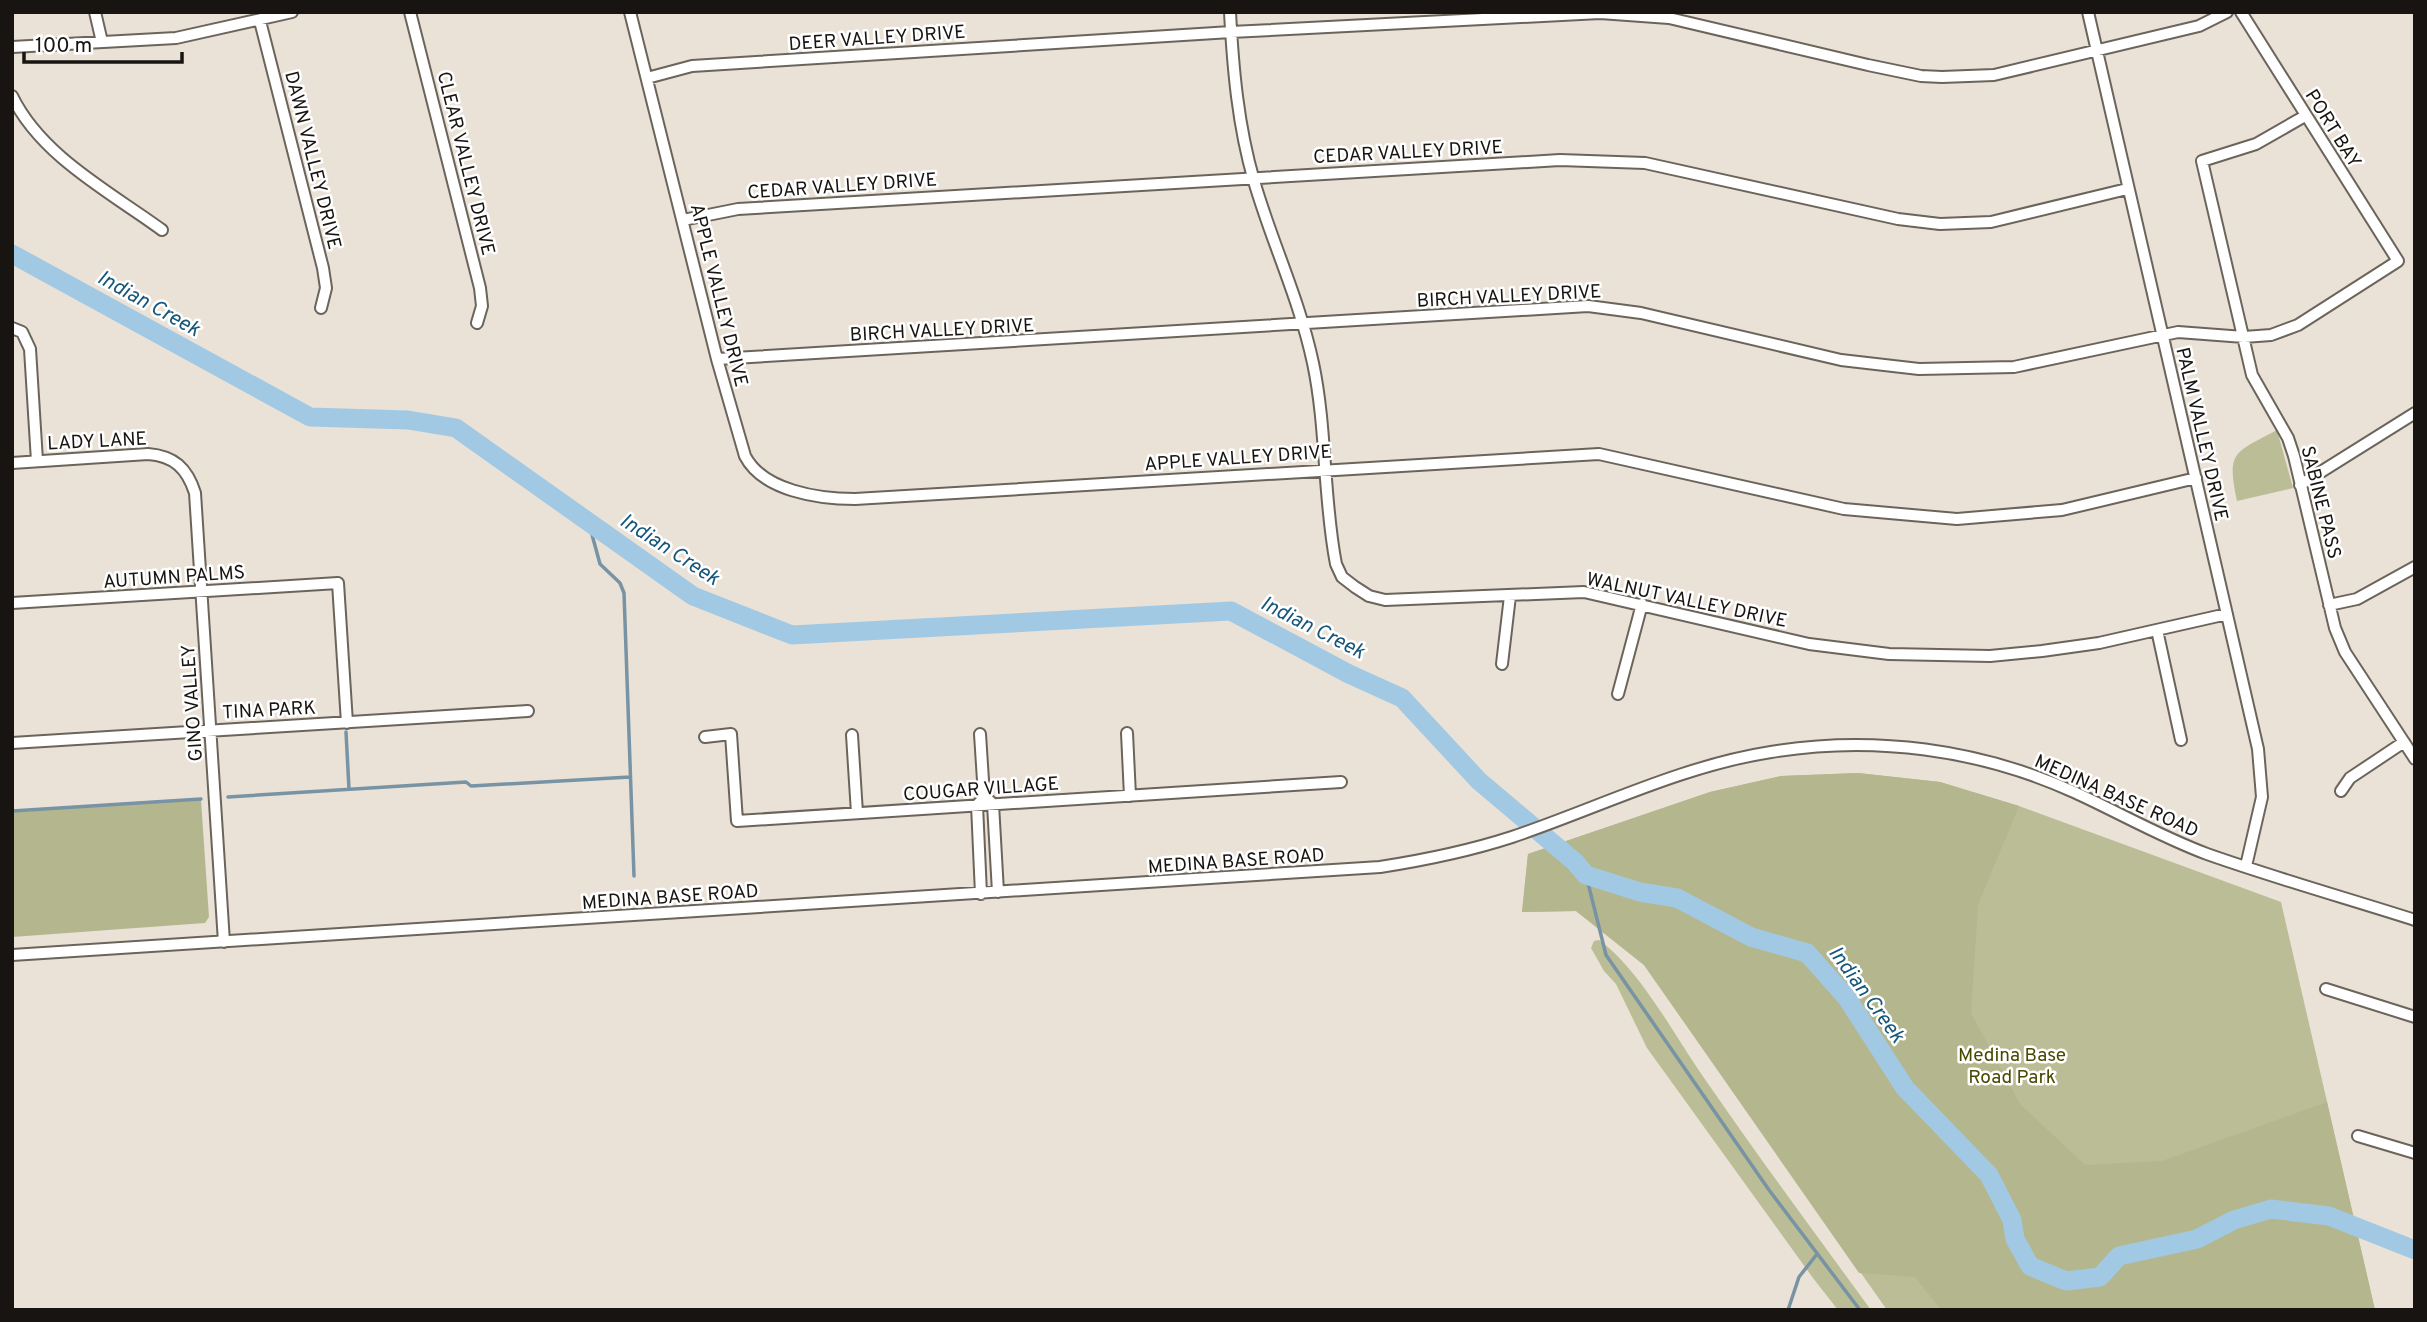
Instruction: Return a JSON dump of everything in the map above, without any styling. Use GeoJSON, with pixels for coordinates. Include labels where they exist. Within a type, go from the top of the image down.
{"type":"FeatureCollection","features":[{"type":"Feature","properties":{"kind":"street"},"geometry":{"type":"LineString","coordinates":[[95,12],[102,42]]}},
{"type":"Feature","properties":{"kind":"street"},"geometry":{"type":"LineString","coordinates":[[12,47],[198,35],[292,12]]}},
{"type":"Feature","properties":{"kind":"street","name":"CLEAR VALLEY DRIVE"},"geometry":{"type":"LineString","coordinates":[[410,12],[480,288],[482,306],[477,323]]}},
{"type":"Feature","properties":{"kind":"street","name":"APPLE VALLEY DRIVE"},"geometry":{"type":"LineString","coordinates":[[630,12],[717,359],[750,467],[778,484],[828,499],[1599,454],[1844,509],[1957,519],[2071,508],[2196,478]]}},
{"type":"Feature","properties":{"kind":"street","name":"WALNUT VALLEY DRIVE"},"geometry":{"type":"LineString","coordinates":[[1230,12],[1238,106],[1253,177],[1303,323],[1321,406],[1336,564],[1342,577],[1369,596],[1395,601],[1584,592],[1809,644],[1889,654],[1990,656],[2042,652],[2099,643],[2227,614]]}},
{"type":"Feature","properties":{"kind":"street","name":"PALM VALLEY DRIVE"},"geometry":{"type":"LineString","coordinates":[[2088,12],[2258,749],[2262,782],[2246,866]]}},
{"type":"Feature","properties":{"kind":"street","name":"DEER VALLEY DRIVE"},"geometry":{"type":"LineString","coordinates":[[647,78],[692,66],[1231,32],[1611,13],[1669,18],[1881,68],[1942,77],[1994,75],[2199,26],[2227,12]]}},
{"type":"Feature","properties":{"kind":"street","name":"PORT BAY"},"geometry":{"type":"LineString","coordinates":[[2241,12],[2398,261]]}},
{"type":"Feature","properties":{"kind":"street","name":"DAWN VALLEY DRIVE"},"geometry":{"type":"LineString","coordinates":[[260,21],[323,268],[326,288],[321,308]]}},
{"type":"Feature","properties":{"kind":"street"},"geometry":{"type":"LineString","coordinates":[[12,96],[24,120],[41,139],[162,230]]}},
{"type":"Feature","properties":{"kind":"street","name":"SABINE PASS"},"geometry":{"type":"LineString","coordinates":[[2305,116],[2256,144],[2202,160],[2252,375],[2288,438],[2329,605],[2345,652],[2415,759]]}},
{"type":"Feature","properties":{"kind":"street","name":"CEDAR VALLEY DRIVE"},"geometry":{"type":"LineString","coordinates":[[683,220],[738,209],[1560,160],[1619,160],[1682,170],[1898,219],[1940,224],[1991,222],[2127,189]]}},
{"type":"Feature","properties":{"kind":"street","name":"BIRCH VALLEY DRIVE"},"geometry":{"type":"LineString","coordinates":[[717,359],[1588,306],[1615,308],[1841,360],[1919,369],[2026,366],[2161,334],[2178,332],[2244,337],[2271,335],[2298,325],[2398,261]]}},
{"type":"Feature","properties":{"kind":"street"},"geometry":{"type":"LineString","coordinates":[[17,330],[30,349],[37,461]]}},
{"type":"Feature","properties":{"kind":"street"},"geometry":{"type":"LineString","coordinates":[[2300,485],[2415,413]]}},
{"type":"Feature","properties":{"kind":"street","name":"LADY LANE"},"geometry":{"type":"LineString","coordinates":[[12,463],[148,454],[169,458],[182,466]]}},
{"type":"Feature","properties":{"kind":"street","name":"GINO VALLEY"},"geometry":{"type":"LineString","coordinates":[[182,466],[189,474],[195,493],[224,942]]}},
{"type":"Feature","properties":{"kind":"street"},"geometry":{"type":"LineString","coordinates":[[2329,605],[2357,599],[2415,566]]}},
{"type":"Feature","properties":{"kind":"street","name":"AUTUMN PALMS"},"geometry":{"type":"LineString","coordinates":[[12,603],[338,583],[347,723]]}},
{"type":"Feature","properties":{"kind":"street"},"geometry":{"type":"LineString","coordinates":[[1502,664],[1510,596]]}},
{"type":"Feature","properties":{"kind":"street"},"geometry":{"type":"LineString","coordinates":[[1618,694],[1642,604]]}},
{"type":"Feature","properties":{"kind":"street"},"geometry":{"type":"LineString","coordinates":[[2157,630],[2181,740]]}},
{"type":"Feature","properties":{"kind":"street","name":"TINA PARK"},"geometry":{"type":"LineString","coordinates":[[12,743],[528,711]]}},
{"type":"Feature","properties":{"kind":"street"},"geometry":{"type":"LineString","coordinates":[[1127,733],[1130,796]]}},
{"type":"Feature","properties":{"kind":"street","name":"COUGAR VILLAGE"},"geometry":{"type":"LineString","coordinates":[[705,737],[731,734],[737,821],[985,802],[1130,796],[1341,782]]}},
{"type":"Feature","properties":{"kind":"street"},"geometry":{"type":"LineString","coordinates":[[980,734],[985,802],[998,892]]}},
{"type":"Feature","properties":{"kind":"street"},"geometry":{"type":"LineString","coordinates":[[852,735],[857,813]]}},
{"type":"Feature","properties":{"kind":"street"},"geometry":{"type":"LineString","coordinates":[[2341,791],[2350,778],[2404,742]]}},
{"type":"Feature","properties":{"kind":"street","name":"MEDINA BASE ROAD"},"geometry":{"type":"LineString","coordinates":[[12,955],[1380,867],[1458,853],[1514,836],[1668,779],[1732,760],[1805,747],[1895,746],[1985,761],[2031,774],[2177,841],[2415,920]]}},
{"type":"Feature","properties":{"kind":"street"},"geometry":{"type":"LineString","coordinates":[[981,894],[985,802]]}},
{"type":"Feature","properties":{"kind":"street"},"geometry":{"type":"LineString","coordinates":[[2326,989],[2415,1017]]}},
{"type":"Feature","properties":{"kind":"street"},"geometry":{"type":"LineString","coordinates":[[2358,1136],[2415,1153]]}},
{"type":"Feature","properties":{"kind":"green space"},"geometry":{"type":"Polygon","coordinates":[[[2277,430],[2293,488],[2237,501],[2233,472],[2237,455],[2277,430]]]}},
{"type":"Feature","properties":{"kind":"green space","name":"Medina Base Road Park"},"geometry":{"type":"Polygon","coordinates":[[[1858,773],[1940,782],[2019,806],[2281,902],[2375,1310],[1887,1310],[1644,965],[1576,911],[1522,912],[1528,854],[1710,792],[1781,776],[1858,773]]]}},
{"type":"Feature","properties":{"kind":"green space","name":"Medina Base Road Park"},"geometry":{"type":"Polygon","coordinates":[[[1858,773],[1940,782],[2019,806],[1978,905],[1971,1013],[2020,1104],[2085,1165],[2162,1161],[2327,1102],[2375,1310],[1941,1310],[1915,1277],[1859,1273],[1644,965],[1576,911],[1522,912],[1528,854],[1710,792],[1781,776],[1858,773]]]}},
{"type":"Feature","properties":{"kind":"green space"},"geometry":{"type":"Polygon","coordinates":[[[201,800],[209,917],[205,923],[12,937],[12,812],[201,800]]]}},
{"type":"Feature","properties":{"kind":"green space"},"geometry":{"type":"Polygon","coordinates":[[[1599,940],[1642,985],[1723,1105],[1871,1310],[1838,1310],[1813,1278],[1647,1048],[1616,984],[1604,971],[1591,948],[1594,941],[1599,940]]]}},
{"type":"Feature","properties":{"kind":"waterway","name":"Indian Creek"},"geometry":{"type":"LineString","coordinates":[[12,254],[310,417],[408,420],[456,428],[693,596],[792,635],[1231,611],[1349,674],[1402,698],[1479,781],[1575,862],[1586,875],[1640,892],[1677,898],[1751,937],[1807,953],[1847,998],[1905,1088],[1989,1175],[2012,1220],[2015,1239],[2030,1266],[2066,1281],[2100,1277],[2119,1256],[2197,1239],[2234,1220],[2271,1209],[2329,1216],[2415,1250]]}},
{"type":"Feature","properties":{"kind":"waterway"},"geometry":{"type":"LineString","coordinates":[[588,520],[600,564],[620,583],[624,593],[634,876]]}},
{"type":"Feature","properties":{"kind":"waterway"},"geometry":{"type":"LineString","coordinates":[[346,732],[349,789]]}},
{"type":"Feature","properties":{"kind":"waterway"},"geometry":{"type":"LineString","coordinates":[[228,797],[466,782],[471,786],[630,777]]}},
{"type":"Feature","properties":{"kind":"waterway"},"geometry":{"type":"LineString","coordinates":[[12,811],[201,799]]}},
{"type":"Feature","properties":{"kind":"waterway"},"geometry":{"type":"LineString","coordinates":[[1586,875],[1606,955],[1769,1190],[1860,1310]]}},
{"type":"Feature","properties":{"kind":"waterway"},"geometry":{"type":"LineString","coordinates":[[1788,1310],[1799,1277],[1817,1254]]}}]}
